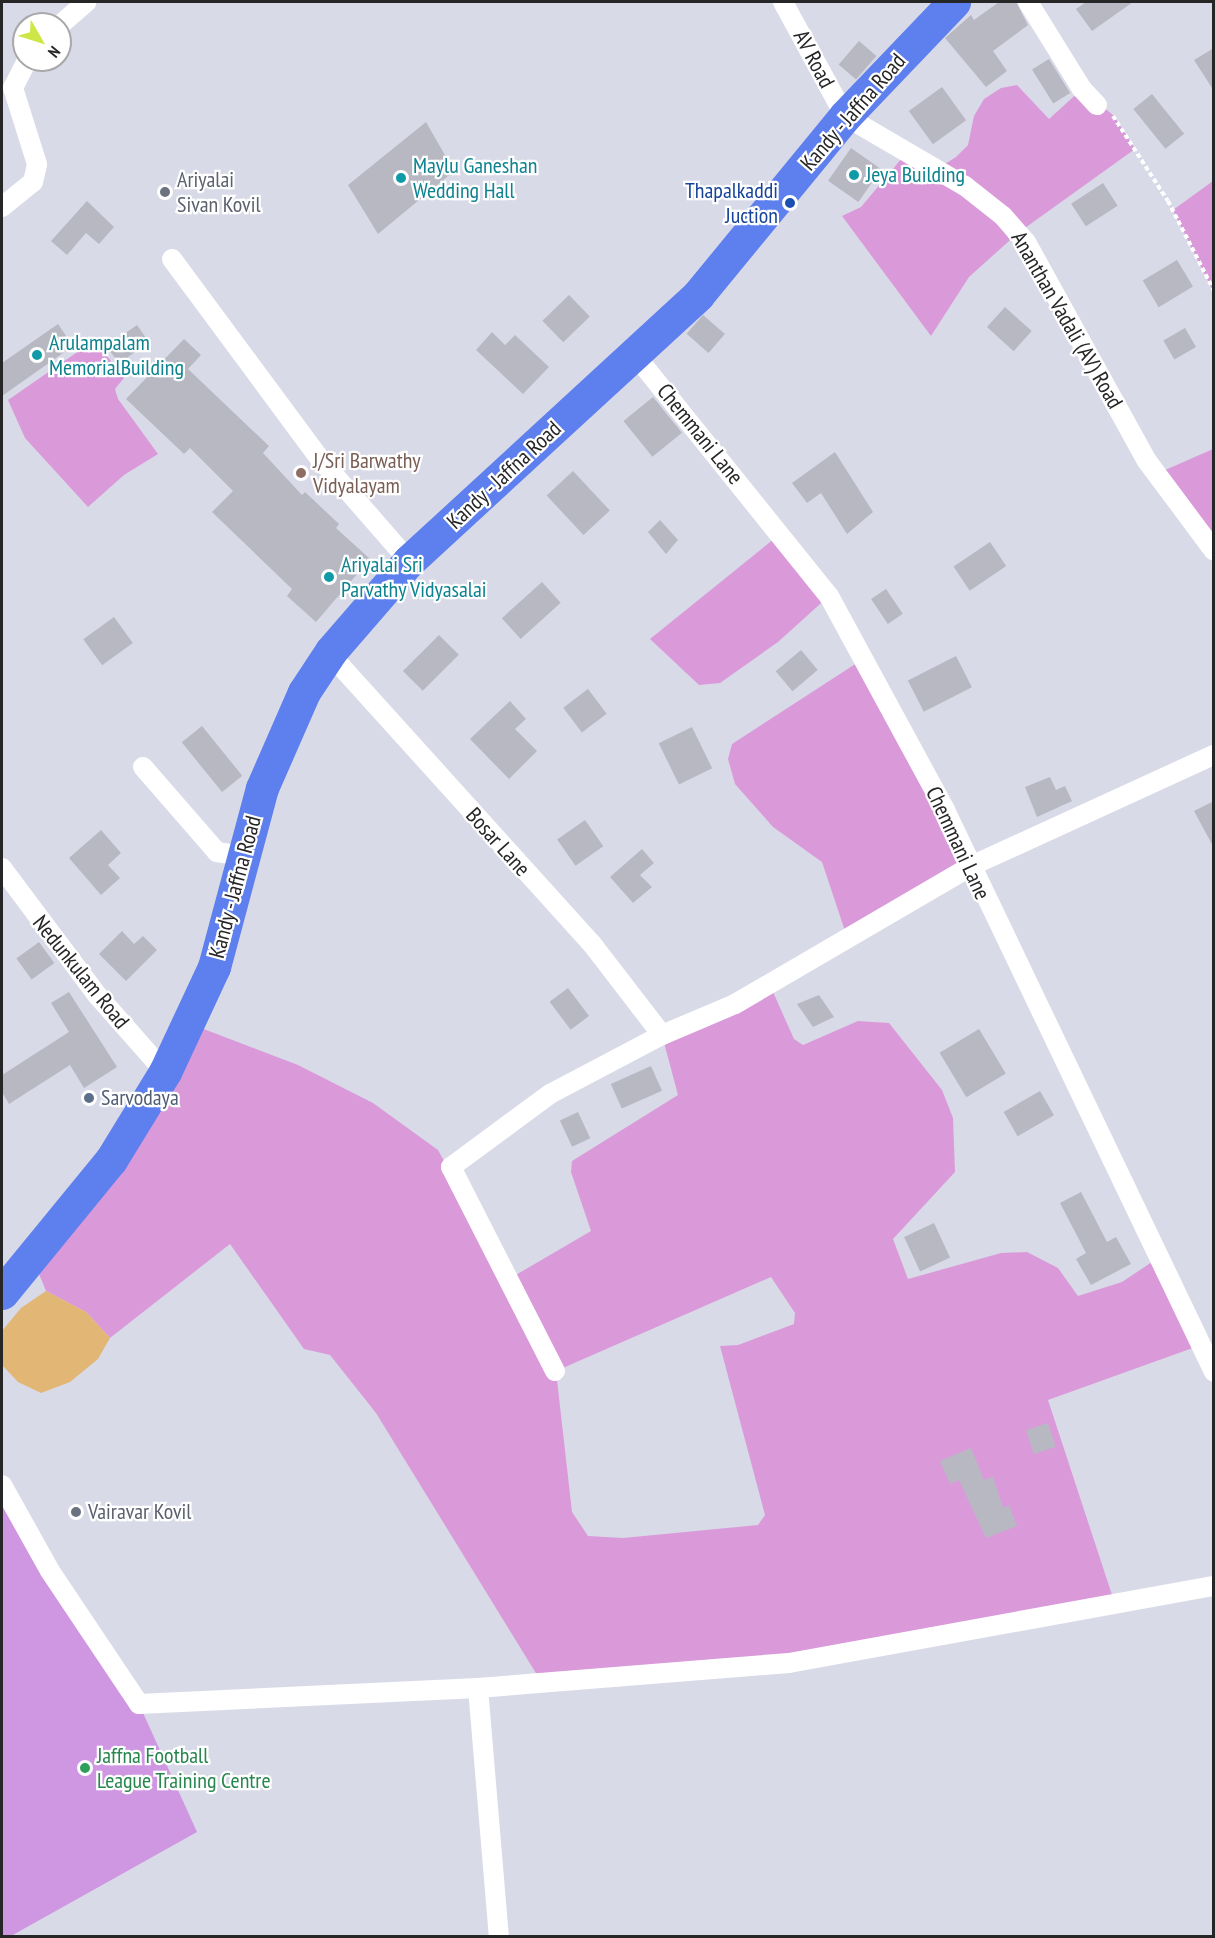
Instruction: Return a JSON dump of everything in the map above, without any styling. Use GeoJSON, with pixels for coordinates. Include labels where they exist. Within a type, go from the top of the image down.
{"type":"FeatureCollection","features":[{"type":"Feature","properties":{"kind":"highway","name":"Kandy - Jaffna Road"},"geometry":{"type":"LineString","coordinates":[[2,1293],[111,1160],[165,1072],[214,967],[242,856],[287,729],[329,653],[409,561],[698,295],[845,116],[954,2]]}},
{"type":"Feature","properties":{"kind":"street"},"geometry":{"type":"LineString","coordinates":[[72,14],[86,2]]}},
{"type":"Feature","properties":{"kind":"street","name":"AV Road"},"geometry":{"type":"LineString","coordinates":[[783,2],[845,116]]}},
{"type":"Feature","properties":{"kind":"street"},"geometry":{"type":"LineString","coordinates":[[1028,2],[1082,89],[1097,105]]}},
{"type":"Feature","properties":{"kind":"street"},"geometry":{"type":"LineString","coordinates":[[2,207],[33,182],[37,164],[13,88],[21,72]]}},
{"type":"Feature","properties":{"kind":"street","name":"Ananthan Vadali (AV) Road"},"geometry":{"type":"LineString","coordinates":[[845,116],[965,186],[1018,233],[1147,461],[1214,551]]}},
{"type":"Feature","properties":{"kind":"street"},"geometry":{"type":"LineString","coordinates":[[172,259],[321,460],[409,561]]}},
{"type":"Feature","properties":{"kind":"street","name":"Chemmani Lane"},"geometry":{"type":"LineString","coordinates":[[635,355],[829,596],[971,866],[1214,1372]]}},
{"type":"Feature","properties":{"kind":"street","name":"Bosar Lane"},"geometry":{"type":"LineString","coordinates":[[329,653],[592,944],[662,1035]]}},
{"type":"Feature","properties":{"kind":"street"},"geometry":{"type":"LineString","coordinates":[[555,1371],[452,1167],[550,1094],[662,1035],[735,1005],[971,866],[1214,755]]}},
{"type":"Feature","properties":{"kind":"street"},"geometry":{"type":"LineString","coordinates":[[143,767],[218,852],[242,856]]}},
{"type":"Feature","properties":{"kind":"street","name":"Nedunkulam Road"},"geometry":{"type":"LineString","coordinates":[[2,868],[97,995],[165,1072]]}},
{"type":"Feature","properties":{"kind":"street"},"geometry":{"type":"LineString","coordinates":[[2,1485],[50,1571],[139,1704],[478,1688],[789,1663],[1214,1586]]}},
{"type":"Feature","properties":{"kind":"street"},"geometry":{"type":"LineString","coordinates":[[478,1688],[499,1936]]}},
{"type":"Feature","properties":{"kind":"path"},"geometry":{"type":"LineString","coordinates":[[1097,105],[1114,116],[1168,201],[1214,291]]}},
{"type":"Feature","properties":{"kind":"shaded area"},"geometry":{"type":"Polygon","coordinates":[[[1017,85],[1049,119],[1082,89],[1114,116],[1135,149],[1018,233],[969,277],[931,336],[842,216],[861,207],[907,152],[937,169],[956,157],[968,145],[974,116],[984,99],[1001,88],[1017,85]]]}},
{"type":"Feature","properties":{"kind":"shaded area"},"geometry":{"type":"Polygon","coordinates":[[[1213,181],[1213,291],[1173,210],[1213,181]]]}},
{"type":"Feature","properties":{"kind":"shaded area"},"geometry":{"type":"Polygon","coordinates":[[[89,344],[101,348],[124,378],[115,389],[118,399],[158,454],[124,475],[88,507],[25,438],[8,400],[89,344]]]}},
{"type":"Feature","properties":{"kind":"shaded area"},"geometry":{"type":"Polygon","coordinates":[[[1213,449],[1213,551],[1156,474],[1213,449]]]}},
{"type":"Feature","properties":{"kind":"shaded area"},"geometry":{"type":"Polygon","coordinates":[[[780,534],[829,596],[778,642],[720,683],[699,685],[650,639],[780,534]]]}},
{"type":"Feature","properties":{"kind":"shaded area"},"geometry":{"type":"Polygon","coordinates":[[[863,659],[971,866],[847,937],[822,862],[773,827],[735,784],[728,759],[732,744],[863,659]]]}},
{"type":"Feature","properties":{"kind":"shaded area"},"geometry":{"type":"Polygon","coordinates":[[[769,983],[794,1039],[803,1045],[858,1021],[889,1023],[942,1090],[953,1118],[955,1172],[893,1239],[908,1279],[1001,1253],[1027,1252],[1058,1268],[1078,1296],[1122,1282],[1161,1256],[1201,1345],[1048,1400],[1114,1601],[789,1663],[542,1683],[376,1413],[330,1355],[304,1349],[230,1244],[110,1338],[86,1312],[46,1291],[33,1259],[188,1023],[298,1065],[373,1103],[438,1150],[509,1279],[591,1231],[571,1172],[572,1161],[678,1095],[662,1035],[769,983]],[[771,1277],[556,1371],[572,1512],[588,1536],[623,1538],[758,1525],[765,1515],[720,1346],[738,1345],[794,1324],[795,1313],[771,1277]]]}},
{"type":"Feature","properties":{"kind":"shaded area"},"geometry":{"type":"Polygon","coordinates":[[[46,1291],[86,1312],[110,1338],[98,1359],[70,1382],[41,1393],[18,1382],[2,1365],[2,1331],[21,1308],[46,1291]]]}},
{"type":"Feature","properties":{"kind":"shaded area","name":"Jaffna Football League Training Centre"},"geometry":{"type":"Polygon","coordinates":[[[2,1485],[139,1704],[197,1832],[11,1936],[2,1936],[2,1485]]]}},
{"type":"Feature","properties":{"kind":"building"},"geometry":{"type":"Polygon","coordinates":[[[999,2],[1016,2],[1028,25],[993,51],[1007,71],[986,87],[945,38],[971,15],[974,20],[999,2]]]}},
{"type":"Feature","properties":{"kind":"building"},"geometry":{"type":"Polygon","coordinates":[[[1086,2],[1133,2],[1092,31],[1076,9],[1086,2]]]}},
{"type":"Feature","properties":{"kind":"building"},"geometry":{"type":"Polygon","coordinates":[[[859,41],[876,56],[856,79],[839,64],[859,41]]]}},
{"type":"Feature","properties":{"kind":"building"},"geometry":{"type":"Polygon","coordinates":[[[1214,48],[1214,91],[1194,60],[1214,48]]]}},
{"type":"Feature","properties":{"kind":"building"},"geometry":{"type":"Polygon","coordinates":[[[1049,59],[1070,93],[1053,104],[1032,70],[1049,59]]]}},
{"type":"Feature","properties":{"kind":"building"},"geometry":{"type":"Polygon","coordinates":[[[942,87],[966,120],[933,144],[909,111],[942,87]]]}},
{"type":"Feature","properties":{"kind":"building"},"geometry":{"type":"Polygon","coordinates":[[[1152,94],[1184,134],[1165,149],[1133,109],[1152,94]]]}},
{"type":"Feature","properties":{"kind":"building","name":"Maylu Ganeshan Wedding Hall"},"geometry":{"type":"Polygon","coordinates":[[[426,122],[454,171],[378,234],[348,185],[426,122]]]}},
{"type":"Feature","properties":{"kind":"building","name":"Jeya Building"},"geometry":{"type":"Polygon","coordinates":[[[851,148],[881,169],[858,202],[828,181],[851,148]]]}},
{"type":"Feature","properties":{"kind":"building"},"geometry":{"type":"Polygon","coordinates":[[[1103,183],[1118,206],[1086,226],[1071,204],[1103,183]]]}},
{"type":"Feature","properties":{"kind":"building"},"geometry":{"type":"Polygon","coordinates":[[[87,201],[114,227],[99,244],[86,233],[67,255],[51,241],[87,201]]]}},
{"type":"Feature","properties":{"kind":"building"},"geometry":{"type":"Polygon","coordinates":[[[1177,260],[1193,287],[1159,307],[1143,281],[1177,260]]]}},
{"type":"Feature","properties":{"kind":"building"},"geometry":{"type":"Polygon","coordinates":[[[569,295],[590,317],[563,342],[542,321],[569,295]]]}},
{"type":"Feature","properties":{"kind":"building"},"geometry":{"type":"Polygon","coordinates":[[[1005,307],[1032,331],[1014,351],[987,327],[1005,307]]]}},
{"type":"Feature","properties":{"kind":"building"},"geometry":{"type":"Polygon","coordinates":[[[703,315],[725,334],[708,353],[687,334],[703,315]]]}},
{"type":"Feature","properties":{"kind":"building","name":"Arulampalam MemorialBuilding"},"geometry":{"type":"Polygon","coordinates":[[[58,324],[73,346],[2,396],[2,363],[58,324]]]}},
{"type":"Feature","properties":{"kind":"building"},"geometry":{"type":"Polygon","coordinates":[[[137,325],[149,342],[119,363],[107,346],[137,325]]]}},
{"type":"Feature","properties":{"kind":"building"},"geometry":{"type":"Polygon","coordinates":[[[1185,328],[1196,347],[1174,360],[1163,340],[1185,328]]]}},
{"type":"Feature","properties":{"kind":"building"},"geometry":{"type":"Polygon","coordinates":[[[492,332],[505,345],[515,335],[549,367],[523,394],[476,350],[492,332]]]}},
{"type":"Feature","properties":{"kind":"building"},"geometry":{"type":"Polygon","coordinates":[[[184,339],[201,355],[188,369],[269,446],[263,453],[302,495],[305,492],[339,524],[336,528],[370,559],[316,622],[287,596],[292,589],[212,512],[233,491],[190,448],[184,454],[126,399],[184,339]]]}},
{"type":"Feature","properties":{"kind":"building"},"geometry":{"type":"Polygon","coordinates":[[[653,397],[682,433],[652,457],[623,421],[653,397]]]}},
{"type":"Feature","properties":{"kind":"building"},"geometry":{"type":"Polygon","coordinates":[[[835,452],[873,512],[847,534],[821,493],[807,503],[792,483],[835,452]]]}},
{"type":"Feature","properties":{"kind":"building"},"geometry":{"type":"Polygon","coordinates":[[[573,471],[610,510],[583,535],[547,496],[573,471]]]}},
{"type":"Feature","properties":{"kind":"building"},"geometry":{"type":"Polygon","coordinates":[[[660,520],[678,540],[666,554],[648,532],[660,520]]]}},
{"type":"Feature","properties":{"kind":"building"},"geometry":{"type":"Polygon","coordinates":[[[990,542],[1006,566],[970,591],[954,567],[990,542]]]}},
{"type":"Feature","properties":{"kind":"building"},"geometry":{"type":"Polygon","coordinates":[[[542,582],[561,603],[521,639],[502,618],[542,582]]]}},
{"type":"Feature","properties":{"kind":"building"},"geometry":{"type":"Polygon","coordinates":[[[886,589],[903,614],[888,624],[871,599],[886,589]]]}},
{"type":"Feature","properties":{"kind":"building"},"geometry":{"type":"Polygon","coordinates":[[[114,617],[133,643],[102,665],[83,639],[114,617]]]}},
{"type":"Feature","properties":{"kind":"building"},"geometry":{"type":"Polygon","coordinates":[[[439,635],[459,655],[423,691],[403,671],[439,635]]]}},
{"type":"Feature","properties":{"kind":"building"},"geometry":{"type":"Polygon","coordinates":[[[801,650],[818,670],[792,691],[776,671],[801,650]]]}},
{"type":"Feature","properties":{"kind":"building"},"geometry":{"type":"Polygon","coordinates":[[[956,656],[972,687],[924,712],[908,681],[956,656]]]}},
{"type":"Feature","properties":{"kind":"building"},"geometry":{"type":"Polygon","coordinates":[[[588,689],[607,714],[582,732],[563,708],[588,689]]]}},
{"type":"Feature","properties":{"kind":"building"},"geometry":{"type":"Polygon","coordinates":[[[510,701],[526,719],[515,729],[537,751],[509,779],[470,739],[510,701]]]}},
{"type":"Feature","properties":{"kind":"building"},"geometry":{"type":"Polygon","coordinates":[[[202,726],[242,776],[222,792],[182,742],[202,726]]]}},
{"type":"Feature","properties":{"kind":"building"},"geometry":{"type":"Polygon","coordinates":[[[692,727],[712,768],[679,785],[659,743],[692,727]]]}},
{"type":"Feature","properties":{"kind":"building"},"geometry":{"type":"Polygon","coordinates":[[[1050,777],[1056,790],[1065,786],[1072,801],[1037,817],[1025,787],[1050,777]]]}},
{"type":"Feature","properties":{"kind":"building"},"geometry":{"type":"Polygon","coordinates":[[[1214,801],[1214,848],[1194,811],[1214,801]]]}},
{"type":"Feature","properties":{"kind":"building"},"geometry":{"type":"Polygon","coordinates":[[[585,820],[603,846],[576,866],[557,840],[585,820]]]}},
{"type":"Feature","properties":{"kind":"building"},"geometry":{"type":"Polygon","coordinates":[[[101,830],[121,853],[108,865],[120,878],[101,895],[69,858],[101,830]]]}},
{"type":"Feature","properties":{"kind":"building"},"geometry":{"type":"Polygon","coordinates":[[[642,849],[654,863],[640,875],[652,887],[633,903],[610,877],[642,849]]]}},
{"type":"Feature","properties":{"kind":"building"},"geometry":{"type":"Polygon","coordinates":[[[122,931],[134,944],[143,936],[157,950],[126,981],[99,954],[122,931]]]}},
{"type":"Feature","properties":{"kind":"building"},"geometry":{"type":"Polygon","coordinates":[[[39,942],[54,963],[32,979],[16,958],[39,942]]]}},
{"type":"Feature","properties":{"kind":"building"},"geometry":{"type":"Polygon","coordinates":[[[568,988],[589,1016],[571,1030],[550,1002],[568,988]]]}},
{"type":"Feature","properties":{"kind":"building"},"geometry":{"type":"Polygon","coordinates":[[[69,992],[117,1067],[84,1088],[70,1065],[9,1104],[2,1092],[2,1075],[69,1032],[51,1003],[69,992]]]}},
{"type":"Feature","properties":{"kind":"building"},"geometry":{"type":"Polygon","coordinates":[[[819,995],[834,1017],[813,1027],[797,1004],[819,995]]]}},
{"type":"Feature","properties":{"kind":"building"},"geometry":{"type":"Polygon","coordinates":[[[979,1029],[1006,1074],[966,1097],[940,1053],[979,1029]]]}},
{"type":"Feature","properties":{"kind":"building"},"geometry":{"type":"Polygon","coordinates":[[[651,1066],[662,1091],[622,1109],[611,1084],[651,1066]]]}},
{"type":"Feature","properties":{"kind":"building"},"geometry":{"type":"Polygon","coordinates":[[[1040,1091],[1054,1115],[1018,1136],[1004,1112],[1040,1091]]]}},
{"type":"Feature","properties":{"kind":"building"},"geometry":{"type":"Polygon","coordinates":[[[578,1112],[590,1138],[572,1147],[560,1120],[578,1112]]]}},
{"type":"Feature","properties":{"kind":"building"},"geometry":{"type":"Polygon","coordinates":[[[1081,1192],[1107,1242],[1116,1237],[1131,1264],[1091,1285],[1076,1259],[1086,1253],[1060,1203],[1081,1192]]]}},
{"type":"Feature","properties":{"kind":"building"},"geometry":{"type":"Polygon","coordinates":[[[934,1223],[950,1257],[920,1271],[904,1237],[934,1223]]]}},
{"type":"Feature","properties":{"kind":"building"},"geometry":{"type":"Polygon","coordinates":[[[1048,1423],[1056,1447],[1034,1454],[1026,1430],[1048,1423]]]}},
{"type":"Feature","properties":{"kind":"building"},"geometry":{"type":"Polygon","coordinates":[[[971,1448],[984,1480],[993,1477],[1003,1508],[1009,1505],[1017,1526],[986,1538],[959,1480],[950,1484],[940,1461],[971,1448]]]}},
{"type":"Feature","properties":{"kind":"place","name":"Jeya Building"},"geometry":{"type":"Point","coordinates":[854,175]}},
{"type":"Feature","properties":{"kind":"place","name":"Maylu Ganeshan Wedding Hall"},"geometry":{"type":"Point","coordinates":[401,178]}},
{"type":"Feature","properties":{"kind":"place","name":"Ariyalai Sivan Kovil"},"geometry":{"type":"Point","coordinates":[165,192]}},
{"type":"Feature","properties":{"kind":"place","name":"Thapalkaddi Juction"},"geometry":{"type":"Point","coordinates":[790,203]}},
{"type":"Feature","properties":{"kind":"place","name":"Arulampalam MemorialBuilding"},"geometry":{"type":"Point","coordinates":[37,355]}},
{"type":"Feature","properties":{"kind":"place","name":"J/Sri Barwathy Vidyalayam"},"geometry":{"type":"Point","coordinates":[301,473]}},
{"type":"Feature","properties":{"kind":"place","name":"Ariyalai Sri Parvathy Vidyasalai"},"geometry":{"type":"Point","coordinates":[329,577]}},
{"type":"Feature","properties":{"kind":"place","name":"Sarvodaya"},"geometry":{"type":"Point","coordinates":[89,1098]}},
{"type":"Feature","properties":{"kind":"place","name":"Vairavar Kovil"},"geometry":{"type":"Point","coordinates":[76,1512]}},
{"type":"Feature","properties":{"kind":"place","name":"Jaffna Football League Training Centre"},"geometry":{"type":"Point","coordinates":[85,1768]}}]}
